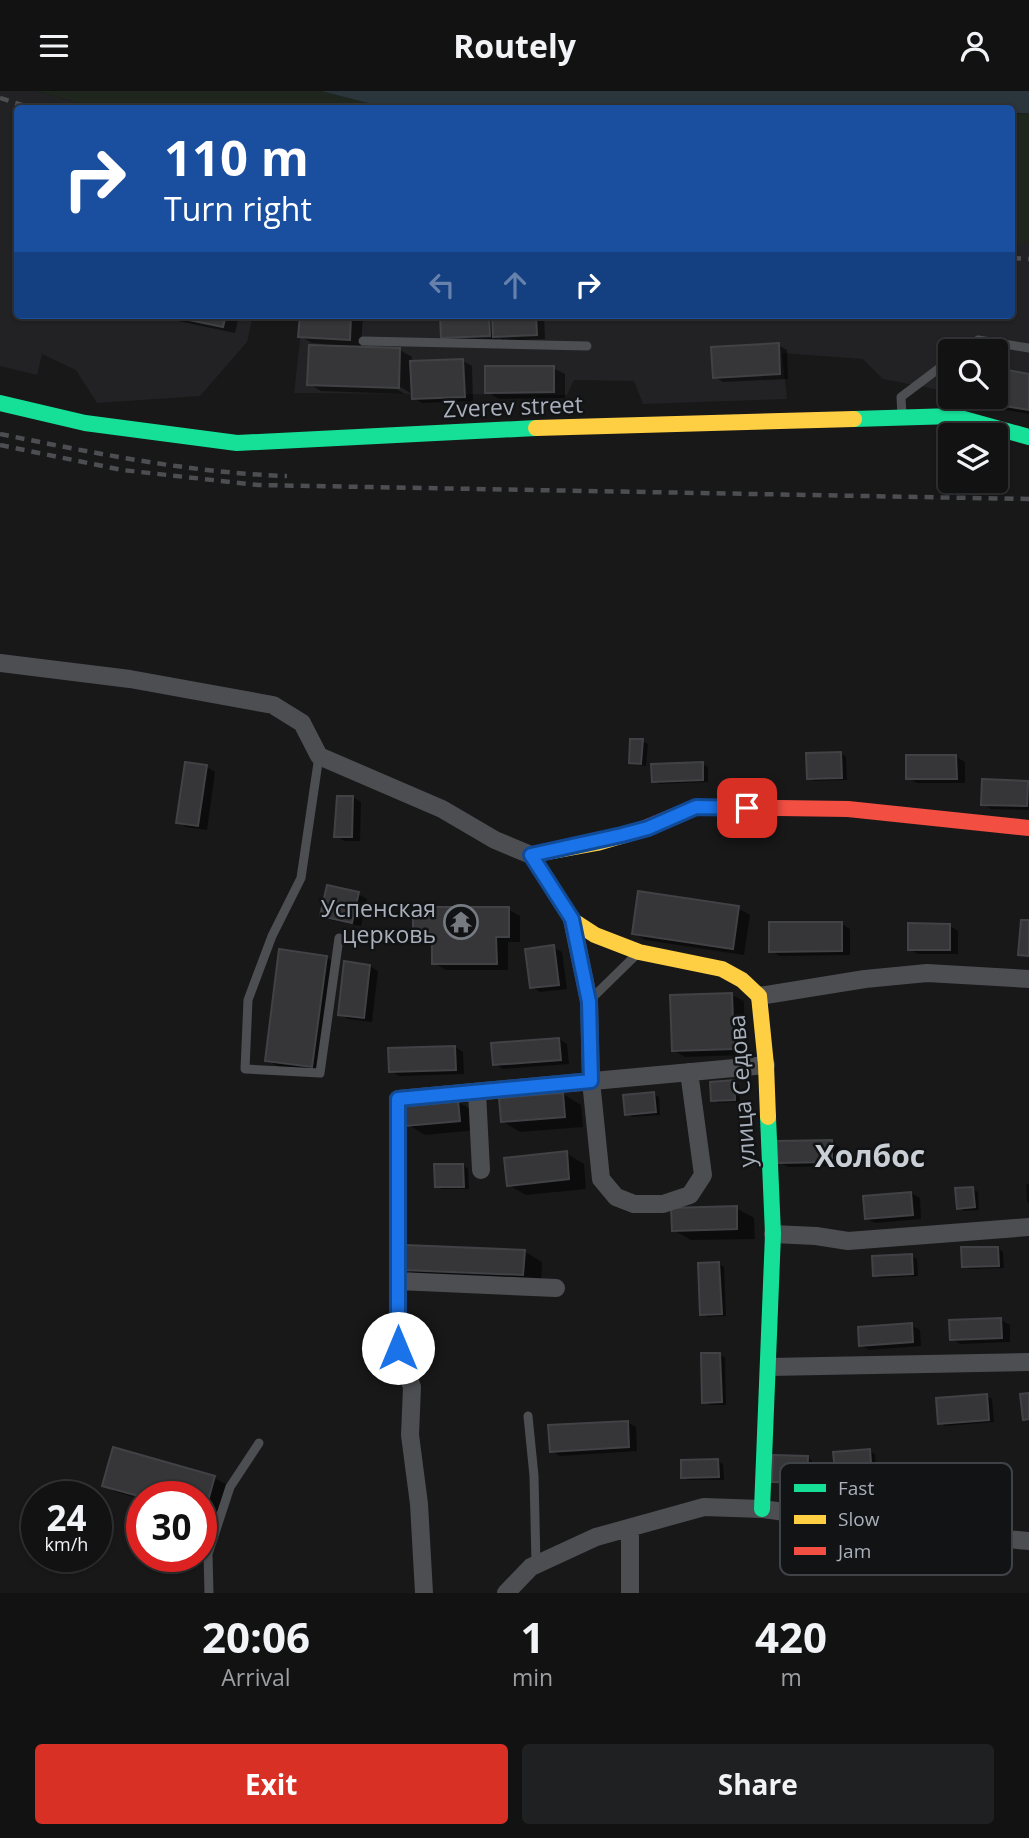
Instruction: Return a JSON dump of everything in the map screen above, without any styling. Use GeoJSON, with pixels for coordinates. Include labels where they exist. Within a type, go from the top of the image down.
{"type":"FeatureCollection","features":[{"type":"Feature","properties":{"kind":"street","name":"Zverev street"},"geometry":{"type":"LineString","coordinates":[[0,403],[85,423],[237,443],[479,430],[953,416],[1029,437]]}},
{"type":"Feature","properties":{"kind":"street"},"geometry":{"type":"LineString","coordinates":[[0,663],[130,679],[273,705],[302,723],[319,756],[442,809],[495,840],[531,855],[648,828],[696,807],[849,809],[1029,828]]}},
{"type":"Feature","properties":{"kind":"street","name":"улица Седова"},"geometry":{"type":"LineString","coordinates":[[531,855],[572,919],[595,935],[639,952],[722,969],[742,980],[759,996],[766,1065],[773,1234],[762,1509]]}},
{"type":"Feature","properties":{"kind":"street"},"geometry":{"type":"LineString","coordinates":[[572,919],[589,1002],[591,1081],[601,1179],[616,1197],[634,1204],[663,1204],[690,1195],[703,1175],[689,1072]]}},
{"type":"Feature","properties":{"kind":"street"},"geometry":{"type":"LineString","coordinates":[[759,996],[865,979],[927,973],[1029,979]]}},
{"type":"Feature","properties":{"kind":"street"},"geometry":{"type":"LineString","coordinates":[[424,1593],[419,1504],[411,1435],[412,1387],[398,1348],[398,1099],[766,1065]]}},
{"type":"Feature","properties":{"kind":"street"},"geometry":{"type":"LineString","coordinates":[[477,1091],[481,1170]]}},
{"type":"Feature","properties":{"kind":"street"},"geometry":{"type":"LineString","coordinates":[[773,1234],[848,1241],[1029,1227]]}},
{"type":"Feature","properties":{"kind":"street"},"geometry":{"type":"LineString","coordinates":[[398,1281],[556,1288]]}},
{"type":"Feature","properties":{"kind":"street"},"geometry":{"type":"LineString","coordinates":[[769,1367],[1029,1362]]}},
{"type":"Feature","properties":{"kind":"street"},"geometry":{"type":"LineString","coordinates":[[506,1593],[531,1567],[596,1537],[704,1507],[780,1511]]}},
{"type":"Feature","properties":{"kind":"street"},"geometry":{"type":"LineString","coordinates":[[630,1528],[630,1593]]}},
{"type":"Feature","properties":{"kind":"lane"},"geometry":{"type":"LineString","coordinates":[[363,341],[587,346]]}},
{"type":"Feature","properties":{"kind":"lane"},"geometry":{"type":"LineString","coordinates":[[1008,345],[1029,348]]}},
{"type":"Feature","properties":{"kind":"lane"},"geometry":{"type":"LineString","coordinates":[[902,418],[901,397],[938,369]]}},
{"type":"Feature","properties":{"kind":"lane"},"geometry":{"type":"LineString","coordinates":[[319,756],[301,878],[272,936],[248,1000],[245,1069],[320,1073],[339,938]]}},
{"type":"Feature","properties":{"kind":"lane"},"geometry":{"type":"LineString","coordinates":[[589,1002],[639,952]]}},
{"type":"Feature","properties":{"kind":"lane"},"geometry":{"type":"LineString","coordinates":[[528,1416],[534,1476],[537,1564]]}},
{"type":"Feature","properties":{"kind":"lane"},"geometry":{"type":"LineString","coordinates":[[209,1593],[208,1554],[230,1487],[259,1443]]}},
{"type":"Feature","properties":{"kind":"shaded area"},"geometry":{"type":"Polygon","coordinates":[[[0,91],[36,91],[86,105],[14,105],[14,319],[252,319],[247,342],[200,396],[97,403],[76,370],[42,354],[37,375],[0,366],[0,91]]]}},
{"type":"Feature","properties":{"kind":"shaded area"},"geometry":{"type":"Polygon","coordinates":[[[36,91],[321,91],[379,105],[86,105],[36,91]]]}},
{"type":"Feature","properties":{"kind":"shaded area"},"geometry":{"type":"Polygon","coordinates":[[[321,91],[1029,91],[1029,113],[1015,113],[1015,105],[376,105],[321,91]]]}},
{"type":"Feature","properties":{"kind":"shaded area"},"geometry":{"type":"Polygon","coordinates":[[[1029,113],[1029,242],[1015,242],[1015,114],[1029,113]]]}},
{"type":"Feature","properties":{"kind":"shaded area"},"geometry":{"type":"Polygon","coordinates":[[[1015,242],[1029,242],[1029,407],[1008,403],[1008,339],[938,339],[938,390],[883,379],[863,359],[782,353],[787,399],[643,404],[634,381],[574,380],[567,395],[294,393],[303,319],[1015,319],[1015,242]]]}},
{"type":"Feature","properties":{"kind":"building"},"geometry":{"type":"Polygon","coordinates":[[[184,319],[225,319],[223,327],[184,319]]]}},
{"type":"Feature","properties":{"kind":"building"},"geometry":{"type":"Polygon","coordinates":[[[300,319],[351,319],[350,340],[298,337],[300,319]]]}},
{"type":"Feature","properties":{"kind":"building"},"geometry":{"type":"Polygon","coordinates":[[[440,319],[489,319],[490,336],[441,338],[440,319]]]}},
{"type":"Feature","properties":{"kind":"building"},"geometry":{"type":"Polygon","coordinates":[[[492,319],[536,319],[537,335],[493,337],[492,319]]]}},
{"type":"Feature","properties":{"kind":"building"},"geometry":{"type":"Polygon","coordinates":[[[779,343],[780,374],[713,378],[711,347],[779,343]]]}},
{"type":"Feature","properties":{"kind":"building"},"geometry":{"type":"Polygon","coordinates":[[[309,345],[400,348],[399,388],[307,385],[309,345]]]}},
{"type":"Feature","properties":{"kind":"building"},"geometry":{"type":"Polygon","coordinates":[[[463,359],[465,397],[412,399],[410,361],[463,359]]]}},
{"type":"Feature","properties":{"kind":"building"},"geometry":{"type":"Polygon","coordinates":[[[485,366],[554,366],[554,392],[485,393],[485,366]]]}},
{"type":"Feature","properties":{"kind":"building"},"geometry":{"type":"Polygon","coordinates":[[[1008,370],[1029,374],[1029,410],[1008,407],[1008,370]]]}},
{"type":"Feature","properties":{"kind":"building"},"geometry":{"type":"Polygon","coordinates":[[[630,739],[643,739],[641,764],[629,763],[630,739]]]}},
{"type":"Feature","properties":{"kind":"building"},"geometry":{"type":"Polygon","coordinates":[[[841,752],[842,778],[807,779],[806,753],[841,752]]]}},
{"type":"Feature","properties":{"kind":"building"},"geometry":{"type":"Polygon","coordinates":[[[906,755],[956,755],[957,779],[906,779],[906,755]]]}},
{"type":"Feature","properties":{"kind":"building"},"geometry":{"type":"Polygon","coordinates":[[[185,762],[207,765],[198,826],[176,823],[185,762]]]}},
{"type":"Feature","properties":{"kind":"building"},"geometry":{"type":"Polygon","coordinates":[[[703,762],[703,780],[652,782],[651,764],[703,762]]]}},
{"type":"Feature","properties":{"kind":"building"},"geometry":{"type":"Polygon","coordinates":[[[982,779],[1028,781],[1027,806],[981,805],[982,779]]]}},
{"type":"Feature","properties":{"kind":"building"},"geometry":{"type":"Polygon","coordinates":[[[337,796],[353,796],[352,837],[334,837],[337,796]]]}},
{"type":"Feature","properties":{"kind":"building"},"geometry":{"type":"Polygon","coordinates":[[[327,885],[359,892],[352,923],[320,916],[327,885]]]}},
{"type":"Feature","properties":{"kind":"building"},"geometry":{"type":"Polygon","coordinates":[[[638,891],[739,906],[733,949],[632,934],[638,891]]]}},
{"type":"Feature","properties":{"kind":"building","name":"Успенская церковь"},"geometry":{"type":"Polygon","coordinates":[[[413,907],[509,907],[509,937],[496,937],[497,964],[432,964],[432,936],[413,936],[413,907]]]}},
{"type":"Feature","properties":{"kind":"building"},"geometry":{"type":"Polygon","coordinates":[[[1021,920],[1029,920],[1029,956],[1018,955],[1021,920]]]}},
{"type":"Feature","properties":{"kind":"building"},"geometry":{"type":"Polygon","coordinates":[[[769,922],[842,922],[842,951],[769,952],[769,922]]]}},
{"type":"Feature","properties":{"kind":"building"},"geometry":{"type":"Polygon","coordinates":[[[908,923],[950,924],[950,950],[908,950],[908,923]]]}},
{"type":"Feature","properties":{"kind":"building"},"geometry":{"type":"Polygon","coordinates":[[[554,945],[559,985],[530,988],[525,949],[554,945]]]}},
{"type":"Feature","properties":{"kind":"building"},"geometry":{"type":"Polygon","coordinates":[[[279,949],[327,956],[312,1067],[265,1061],[279,949]]]}},
{"type":"Feature","properties":{"kind":"building"},"geometry":{"type":"Polygon","coordinates":[[[344,961],[370,965],[364,1018],[338,1015],[344,961]]]}},
{"type":"Feature","properties":{"kind":"building"},"geometry":{"type":"Polygon","coordinates":[[[732,993],[734,1049],[672,1051],[670,995],[732,993]]]}},
{"type":"Feature","properties":{"kind":"building"},"geometry":{"type":"Polygon","coordinates":[[[559,1038],[561,1060],[493,1065],[491,1043],[559,1038]]]}},
{"type":"Feature","properties":{"kind":"building"},"geometry":{"type":"Polygon","coordinates":[[[455,1046],[456,1070],[389,1072],[388,1048],[455,1046]]]}},
{"type":"Feature","properties":{"kind":"building"},"geometry":{"type":"Polygon","coordinates":[[[734,1080],[735,1100],[711,1101],[710,1082],[734,1080]]]}},
{"type":"Feature","properties":{"kind":"building"},"geometry":{"type":"Polygon","coordinates":[[[654,1092],[656,1112],[625,1115],[623,1095],[654,1092]]]}},
{"type":"Feature","properties":{"kind":"building"},"geometry":{"type":"Polygon","coordinates":[[[563,1093],[565,1117],[501,1122],[499,1098],[563,1093]]]}},
{"type":"Feature","properties":{"kind":"building"},"geometry":{"type":"Polygon","coordinates":[[[458,1100],[460,1121],[405,1126],[403,1105],[458,1100]]]}},
{"type":"Feature","properties":{"kind":"building"},"geometry":{"type":"Polygon","coordinates":[[[832,1140],[832,1162],[778,1163],[777,1141],[832,1140]]]}},
{"type":"Feature","properties":{"kind":"building"},"geometry":{"type":"Polygon","coordinates":[[[567,1151],[569,1179],[507,1186],[504,1158],[567,1151]]]}},
{"type":"Feature","properties":{"kind":"building"},"geometry":{"type":"Polygon","coordinates":[[[434,1164],[463,1164],[464,1187],[435,1187],[434,1164]]]}},
{"type":"Feature","properties":{"kind":"building"},"geometry":{"type":"Polygon","coordinates":[[[973,1187],[975,1207],[957,1209],[955,1188],[973,1187]]]}},
{"type":"Feature","properties":{"kind":"building"},"geometry":{"type":"Polygon","coordinates":[[[911,1192],[913,1215],[865,1219],[863,1196],[911,1192]]]}},
{"type":"Feature","properties":{"kind":"building"},"geometry":{"type":"Polygon","coordinates":[[[737,1206],[737,1229],[672,1231],[671,1208],[737,1206]]]}},
{"type":"Feature","properties":{"kind":"building"},"geometry":{"type":"Polygon","coordinates":[[[405,1245],[525,1250],[523,1275],[404,1270],[405,1245]]]}},
{"type":"Feature","properties":{"kind":"building"},"geometry":{"type":"Polygon","coordinates":[[[961,1247],[998,1247],[999,1266],[962,1267],[961,1247]]]}},
{"type":"Feature","properties":{"kind":"building"},"geometry":{"type":"Polygon","coordinates":[[[912,1254],[913,1274],[873,1276],[872,1256],[912,1254]]]}},
{"type":"Feature","properties":{"kind":"building"},"geometry":{"type":"Polygon","coordinates":[[[719,1262],[722,1314],[700,1315],[698,1263],[719,1262]]]}},
{"type":"Feature","properties":{"kind":"building"},"geometry":{"type":"Polygon","coordinates":[[[1001,1318],[1002,1338],[950,1340],[949,1320],[1001,1318]]]}},
{"type":"Feature","properties":{"kind":"building"},"geometry":{"type":"Polygon","coordinates":[[[912,1323],[913,1342],[859,1346],[858,1327],[912,1323]]]}},
{"type":"Feature","properties":{"kind":"building"},"geometry":{"type":"Polygon","coordinates":[[[701,1353],[720,1353],[722,1402],[702,1403],[701,1353]]]}},
{"type":"Feature","properties":{"kind":"building"},"geometry":{"type":"Polygon","coordinates":[[[1029,1393],[1029,1419],[1023,1420],[1020,1394],[1029,1393]]]}},
{"type":"Feature","properties":{"kind":"building"},"geometry":{"type":"Polygon","coordinates":[[[987,1394],[989,1420],[938,1424],[936,1398],[987,1394]]]}},
{"type":"Feature","properties":{"kind":"building"},"geometry":{"type":"Polygon","coordinates":[[[628,1421],[629,1447],[550,1452],[548,1425],[628,1421]]]}},
{"type":"Feature","properties":{"kind":"building"},"geometry":{"type":"Polygon","coordinates":[[[113,1447],[215,1476],[214,1481],[126,1481],[126,1493],[112,1489],[112,1481],[103,1481],[113,1447]]]}},
{"type":"Feature","properties":{"kind":"building"},"geometry":{"type":"Polygon","coordinates":[[[870,1449],[871,1463],[834,1463],[833,1452],[870,1449]]]}},
{"type":"Feature","properties":{"kind":"building"},"geometry":{"type":"Polygon","coordinates":[[[773,1455],[808,1456],[808,1463],[780,1463],[780,1482],[772,1482],[773,1455]]]}},
{"type":"Feature","properties":{"kind":"building"},"geometry":{"type":"Polygon","coordinates":[[[718,1459],[719,1477],[681,1478],[681,1460],[718,1459]]]}},
{"type":"Feature","properties":{"kind":"railway"},"geometry":{"type":"LineString","coordinates":[[0,98],[22,105]]}},
{"type":"Feature","properties":{"kind":"railway"},"geometry":{"type":"LineString","coordinates":[[1015,258],[1029,259]]}},
{"type":"Feature","properties":{"kind":"railway"},"geometry":{"type":"LineString","coordinates":[[0,434],[179,466],[287,476]]}},
{"type":"Feature","properties":{"kind":"railway"},"geometry":{"type":"LineString","coordinates":[[0,445],[122,470],[258,485],[1029,499]]}},
{"type":"Feature","properties":{"kind":"traffic: fast"},"geometry":{"type":"LineString","coordinates":[[0,403],[85,423],[237,443],[536,428]]}},
{"type":"Feature","properties":{"kind":"traffic: fast"},"geometry":{"type":"LineString","coordinates":[[854,419],[953,416],[1029,437]]}},
{"type":"Feature","properties":{"kind":"traffic: fast"},"geometry":{"type":"LineString","coordinates":[[762,1509],[773,1234],[768,1117]]}},
{"type":"Feature","properties":{"kind":"traffic: slow"},"geometry":{"type":"LineString","coordinates":[[536,428],[854,419]]}},
{"type":"Feature","properties":{"kind":"traffic: slow"},"geometry":{"type":"LineString","coordinates":[[638,831],[597,843],[531,855],[572,920],[595,935],[639,952],[722,969],[742,980],[759,996],[768,1117]]}},
{"type":"Feature","properties":{"kind":"traffic: jam"},"geometry":{"type":"LineString","coordinates":[[638,831],[696,807],[848,809],[1029,828]]}},
{"type":"Feature","properties":{"kind":"place","name":"Успенская церковь"},"geometry":{"type":"Point","coordinates":[461,922]}},
{"type":"Feature","properties":{"kind":"district","name":"Холбос"},"geometry":{"type":"Point","coordinates":[870,1157]}},
{"type":"Feature","properties":{"kind":"route"},"geometry":{"type":"LineString","coordinates":[[398,1348],[398,1099],[591,1081],[589,1002],[572,919],[531,855],[597,842],[648,828],[696,807],[747,808]]}}]}
